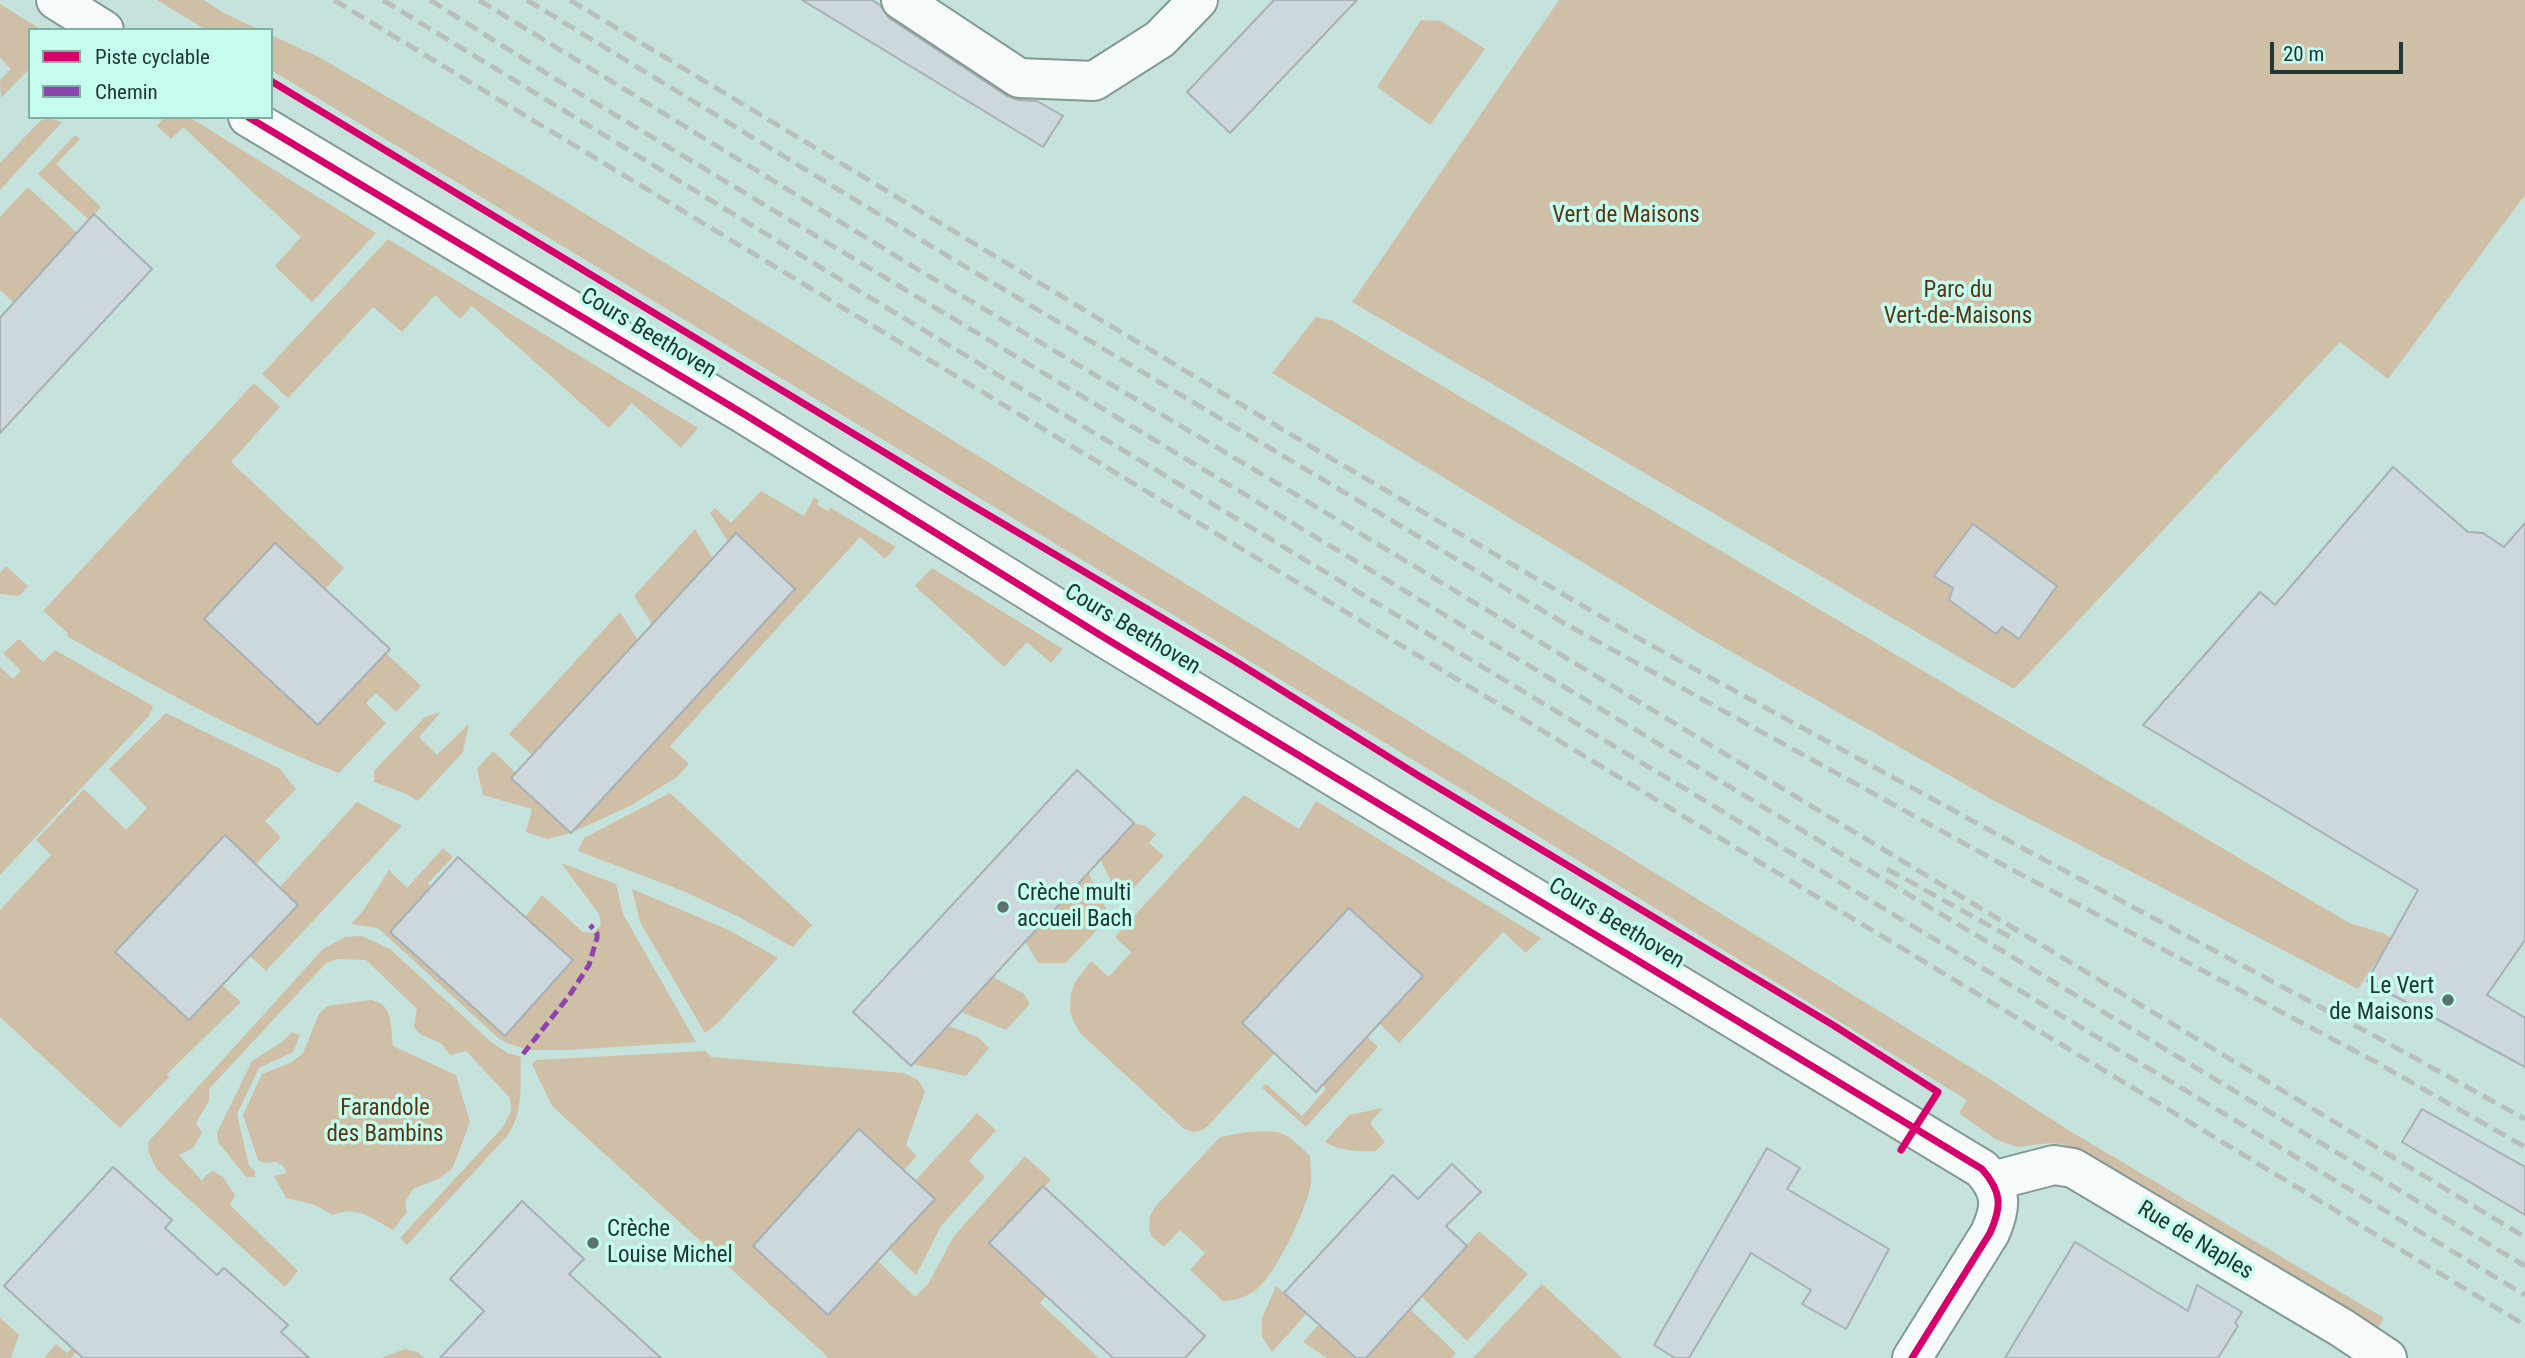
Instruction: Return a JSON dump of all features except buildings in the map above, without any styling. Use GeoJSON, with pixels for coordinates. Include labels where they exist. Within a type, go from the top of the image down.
{"type":"FeatureCollection","features":[{"type":"Feature","properties":{"kind":"street"},"geometry":{"type":"LineString","coordinates":[[56,0],[101,28]]}},
{"type":"Feature","properties":{"kind":"street"},"geometry":{"type":"LineString","coordinates":[[901,0],[1019,78],[1094,81],[1160,39],[1198,0]]}},
{"type":"Feature","properties":{"kind":"street","name":"Cours Beethoven"},"geometry":{"type":"LineString","coordinates":[[251,119],[744,414],[1104,638],[1926,1134],[1982,1169],[1992,1181]]}},
{"type":"Feature","properties":{"kind":"street","name":"Rue de Naples"},"geometry":{"type":"LineString","coordinates":[[1992,1181],[2054,1165],[2073,1168],[2343,1328],[2387,1358]]}},
{"type":"Feature","properties":{"kind":"street"},"geometry":{"type":"LineString","coordinates":[[1912,1358],[1990,1233],[1997,1217],[1999,1197],[1992,1181]]}},
{"type":"Feature","properties":{"kind":"green space"},"geometry":{"type":"Polygon","coordinates":[[[157,0],[204,0],[256,28],[203,28],[157,0]]]}},
{"type":"Feature","properties":{"kind":"green space","name":"Parc du Vert-de-Maisons"},"geometry":{"type":"Polygon","coordinates":[[[1559,0],[2525,0],[2525,195],[2388,379],[2340,342],[2014,689],[1352,302],[1559,0]]]}},
{"type":"Feature","properties":{"kind":"green space"},"geometry":{"type":"Polygon","coordinates":[[[0,4],[39,28],[28,28],[28,70],[1,98],[0,80],[11,69],[0,58],[0,4]]]}},
{"type":"Feature","properties":{"kind":"green space"},"geometry":{"type":"Polygon","coordinates":[[[1421,20],[1441,21],[1485,49],[1430,125],[1377,87],[1421,20]]]}},
{"type":"Feature","properties":{"kind":"green space"},"geometry":{"type":"Polygon","coordinates":[[[273,36],[319,57],[540,186],[2070,1131],[2384,1318],[2378,1327],[2083,1152],[2051,1143],[2016,1147],[1995,1139],[1959,1113],[1967,1100],[1478,799],[273,71],[273,36]]]}},
{"type":"Feature","properties":{"kind":"green space"},"geometry":{"type":"Polygon","coordinates":[[[52,119],[62,122],[0,190],[0,163],[40,121],[52,119]]]}},
{"type":"Feature","properties":{"kind":"green space"},"geometry":{"type":"Polygon","coordinates":[[[163,119],[192,119],[376,233],[312,302],[275,266],[301,237],[183,127],[171,139],[157,126],[163,119]]]}},
{"type":"Feature","properties":{"kind":"green space"},"geometry":{"type":"Polygon","coordinates":[[[75,135],[80,139],[56,164],[101,207],[89,220],[38,174],[75,135]]]}},
{"type":"Feature","properties":{"kind":"green space"},"geometry":{"type":"Polygon","coordinates":[[[28,187],[77,233],[13,302],[0,290],[0,217],[28,187]]]}},
{"type":"Feature","properties":{"kind":"green space"},"geometry":{"type":"Polygon","coordinates":[[[388,239],[698,428],[681,448],[632,403],[609,428],[472,306],[460,319],[435,295],[402,332],[373,307],[288,398],[262,374],[388,239]]]}},
{"type":"Feature","properties":{"kind":"green space"},"geometry":{"type":"Polygon","coordinates":[[[1316,317],[1331,320],[2320,906],[2352,924],[2383,933],[2423,958],[2418,966],[2386,947],[2358,989],[1989,798],[1702,635],[1272,373],[1316,317]]]}},
{"type":"Feature","properties":{"kind":"green space"},"geometry":{"type":"Polygon","coordinates":[[[254,383],[280,407],[231,462],[344,568],[325,589],[275,543],[204,619],[318,725],[386,653],[421,686],[396,712],[376,693],[366,703],[386,723],[339,773],[234,727],[133,674],[67,636],[68,633],[43,611],[254,383]]]}},
{"type":"Feature","properties":{"kind":"green space"},"geometry":{"type":"Polygon","coordinates":[[[761,491],[804,516],[814,498],[819,500],[817,505],[828,511],[831,508],[896,547],[885,559],[860,537],[670,746],[689,764],[677,777],[630,806],[571,833],[795,589],[737,534],[728,542],[710,513],[715,508],[731,523],[761,491]]]}},
{"type":"Feature","properties":{"kind":"green space"},"geometry":{"type":"Polygon","coordinates":[[[695,529],[713,559],[652,624],[634,596],[695,529]]]}},
{"type":"Feature","properties":{"kind":"green space"},"geometry":{"type":"Polygon","coordinates":[[[6,566],[28,586],[19,596],[0,594],[0,573],[6,566]]]}},
{"type":"Feature","properties":{"kind":"green space"},"geometry":{"type":"Polygon","coordinates":[[[932,568],[1063,649],[1051,663],[1027,642],[1004,667],[915,586],[932,568]]]}},
{"type":"Feature","properties":{"kind":"green space"},"geometry":{"type":"Polygon","coordinates":[[[620,612],[638,640],[532,755],[509,734],[620,612]]]}},
{"type":"Feature","properties":{"kind":"green space"},"geometry":{"type":"Polygon","coordinates":[[[19,639],[43,662],[55,650],[153,706],[149,716],[0,875],[0,667],[13,679],[21,671],[3,653],[19,639]]]}},
{"type":"Feature","properties":{"kind":"green space"},"geometry":{"type":"Polygon","coordinates":[[[441,712],[419,737],[437,755],[469,724],[463,752],[418,801],[374,782],[374,771],[425,717],[441,712]]]}},
{"type":"Feature","properties":{"kind":"green space"},"geometry":{"type":"Polygon","coordinates":[[[166,713],[279,768],[296,789],[265,821],[281,837],[256,864],[225,836],[222,985],[241,1002],[167,1074],[169,1077],[120,1128],[0,1017],[0,910],[51,855],[36,840],[84,789],[126,830],[147,808],[109,769],[166,713]]]}},
{"type":"Feature","properties":{"kind":"green space"},"geometry":{"type":"Polygon","coordinates":[[[493,751],[516,773],[511,778],[571,833],[547,839],[526,832],[532,809],[483,795],[477,769],[493,751]]]}},
{"type":"Feature","properties":{"kind":"green space"},"geometry":{"type":"Polygon","coordinates":[[[670,793],[812,925],[793,947],[737,916],[683,891],[578,851],[584,838],[670,793]]]}},
{"type":"Feature","properties":{"kind":"green space"},"geometry":{"type":"Polygon","coordinates":[[[1244,795],[1299,829],[1316,801],[1541,938],[1526,953],[1503,932],[1399,1043],[1379,1023],[1423,976],[1349,908],[1242,1023],[1274,1054],[1207,1127],[1192,1131],[1183,1128],[1080,1033],[1070,1011],[1071,994],[1075,982],[1091,961],[1109,977],[1131,952],[1115,937],[1244,795]]]}},
{"type":"Feature","properties":{"kind":"green space"},"geometry":{"type":"Polygon","coordinates":[[[357,802],[402,826],[266,971],[250,956],[298,905],[280,887],[357,802]]]}},
{"type":"Feature","properties":{"kind":"green space"},"geometry":{"type":"Polygon","coordinates":[[[1134,823],[1146,826],[1156,834],[1149,843],[1164,856],[1126,896],[1116,891],[1100,859],[1134,823]]]}},
{"type":"Feature","properties":{"kind":"green space"},"geometry":{"type":"Polygon","coordinates":[[[443,848],[453,857],[428,883],[431,887],[390,932],[505,1036],[525,917],[542,895],[583,932],[594,933],[601,924],[599,914],[561,863],[616,884],[623,914],[696,1042],[568,1050],[528,1050],[507,1043],[497,1037],[378,928],[351,924],[363,911],[389,870],[407,888],[443,848]]]}},
{"type":"Feature","properties":{"kind":"green space"},"geometry":{"type":"Polygon","coordinates":[[[1088,873],[1110,916],[1066,963],[1038,963],[1025,941],[1088,873]]]}},
{"type":"Feature","properties":{"kind":"green space"},"geometry":{"type":"Polygon","coordinates":[[[632,889],[729,930],[778,958],[717,1024],[705,1033],[640,922],[632,889]]]}},
{"type":"Feature","properties":{"kind":"green space"},"geometry":{"type":"Polygon","coordinates":[[[362,936],[390,949],[491,1042],[508,1053],[521,1057],[519,1108],[507,1136],[407,1245],[400,1238],[503,1127],[511,1111],[510,1098],[466,1051],[450,1055],[442,1044],[420,1034],[414,1027],[417,1009],[366,960],[338,959],[326,963],[209,1089],[209,1101],[196,1123],[202,1133],[193,1148],[179,1155],[202,1181],[213,1171],[223,1177],[235,1195],[230,1205],[298,1271],[285,1287],[157,1170],[148,1151],[149,1141],[323,949],[345,937],[362,936]]]}},
{"type":"Feature","properties":{"kind":"green space"},"geometry":{"type":"Polygon","coordinates":[[[993,977],[1024,994],[1030,1004],[1006,1030],[961,1012],[993,977]]]}},
{"type":"Feature","properties":{"kind":"green space","name":"Farandole des Bambins"},"geometry":{"type":"Polygon","coordinates":[[[371,1000],[379,1002],[388,1012],[393,1046],[456,1075],[470,1122],[452,1169],[438,1179],[413,1189],[405,1202],[407,1212],[393,1230],[364,1214],[350,1211],[333,1215],[315,1205],[286,1198],[274,1176],[287,1173],[284,1167],[277,1162],[263,1163],[258,1160],[243,1115],[262,1074],[292,1062],[303,1053],[319,1014],[327,1006],[371,1000]]]}},
{"type":"Feature","properties":{"kind":"green space"},"geometry":{"type":"Polygon","coordinates":[[[949,1026],[978,1037],[989,1048],[966,1076],[913,1064],[949,1026]]]}},
{"type":"Feature","properties":{"kind":"green space"},"geometry":{"type":"Polygon","coordinates":[[[292,1032],[300,1035],[293,1052],[259,1068],[237,1114],[249,1166],[255,1171],[255,1177],[246,1177],[218,1142],[217,1133],[252,1061],[282,1042],[292,1032]]]}},
{"type":"Feature","properties":{"kind":"green space"},"geometry":{"type":"Polygon","coordinates":[[[1367,1037],[1378,1047],[1306,1127],[1262,1088],[1266,1084],[1302,1116],[1326,1089],[1323,1085],[1367,1037]]]}},
{"type":"Feature","properties":{"kind":"green space"},"geometry":{"type":"Polygon","coordinates":[[[705,1051],[711,1057],[904,1073],[918,1080],[925,1091],[906,1145],[917,1156],[904,1170],[859,1130],[753,1245],[828,1315],[878,1261],[915,1297],[928,1284],[954,1236],[1025,1156],[1051,1180],[989,1244],[1046,1296],[1040,1303],[1099,1358],[829,1358],[552,1106],[532,1064],[536,1060],[705,1051]]]}},
{"type":"Feature","properties":{"kind":"green space"},"geometry":{"type":"Polygon","coordinates":[[[1383,1108],[1370,1123],[1385,1142],[1376,1151],[1349,1150],[1325,1142],[1349,1115],[1383,1108]]]}},
{"type":"Feature","properties":{"kind":"green space"},"geometry":{"type":"Polygon","coordinates":[[[977,1113],[996,1130],[969,1161],[985,1177],[941,1226],[916,1275],[889,1249],[934,1199],[915,1181],[977,1113]]]}},
{"type":"Feature","properties":{"kind":"green space"},"geometry":{"type":"Polygon","coordinates":[[[1247,1132],[1277,1132],[1294,1141],[1310,1156],[1311,1183],[1290,1239],[1265,1281],[1246,1296],[1223,1301],[1190,1270],[1205,1253],[1180,1230],[1164,1247],[1152,1237],[1149,1229],[1150,1216],[1155,1207],[1220,1137],[1247,1132]]]}},
{"type":"Feature","properties":{"kind":"green space"},"geometry":{"type":"Polygon","coordinates":[[[1479,1231],[1528,1274],[1467,1341],[1421,1296],[1479,1231]]]}},
{"type":"Feature","properties":{"kind":"green space"},"geometry":{"type":"Polygon","coordinates":[[[1542,1284],[1622,1358],[1473,1358],[1542,1284]]]}},
{"type":"Feature","properties":{"kind":"green space"},"geometry":{"type":"Polygon","coordinates":[[[1276,1286],[1307,1313],[1272,1352],[1262,1337],[1262,1318],[1276,1286]]]}},
{"type":"Feature","properties":{"kind":"green space"},"geometry":{"type":"Polygon","coordinates":[[[1410,1309],[1456,1353],[1451,1358],[1366,1358],[1410,1309]]]}},
{"type":"Feature","properties":{"kind":"green space"},"geometry":{"type":"Polygon","coordinates":[[[105,1313],[109,1316],[71,1358],[44,1358],[56,1344],[67,1353],[105,1313]]]}},
{"type":"Feature","properties":{"kind":"green space"},"geometry":{"type":"Polygon","coordinates":[[[0,1318],[19,1335],[11,1358],[0,1358],[0,1318]]]}},
{"type":"Feature","properties":{"kind":"green space"},"geometry":{"type":"Polygon","coordinates":[[[1319,1324],[1356,1358],[1327,1358],[1303,1342],[1319,1324]]]}},
{"type":"Feature","properties":{"kind":"green space"},"geometry":{"type":"Polygon","coordinates":[[[405,1349],[418,1352],[424,1358],[381,1358],[405,1349]]]}},
{"type":"Feature","properties":{"kind":"railway"},"geometry":{"type":"LineString","coordinates":[[334,0],[2525,1325]]}},
{"type":"Feature","properties":{"kind":"railway"},"geometry":{"type":"LineString","coordinates":[[383,0],[897,314],[2525,1295]]}},
{"type":"Feature","properties":{"kind":"railway"},"geometry":{"type":"LineString","coordinates":[[430,0],[549,75],[2525,1266]]}},
{"type":"Feature","properties":{"kind":"railway"},"geometry":{"type":"LineString","coordinates":[[479,0],[922,272],[1270,479],[2525,1237]]}},
{"type":"Feature","properties":{"kind":"railway"},"geometry":{"type":"LineString","coordinates":[[527,0],[936,249],[1562,622],[2007,867],[2374,1061],[2525,1147]]}},
{"type":"Feature","properties":{"kind":"railway"},"geometry":{"type":"LineString","coordinates":[[570,0],[1310,446],[1638,638],[2525,1119]]}},
{"type":"Feature","properties":{"kind":"railway"},"geometry":{"type":"LineString","coordinates":[[1887,869],[2010,937]]}},
{"type":"Feature","properties":{"kind":"marked path"},"geometry":{"type":"LineString","coordinates":[[523,1054],[569,996],[589,965],[597,938],[597,933],[590,925]]}},
{"type":"Feature","properties":{"kind":"cycle path"},"geometry":{"type":"LineString","coordinates":[[273,82],[963,500],[1235,661],[1419,776],[1833,1025],[1938,1092],[1901,1150]]}},
{"type":"Feature","properties":{"kind":"cycle path"},"geometry":{"type":"LineString","coordinates":[[251,119],[744,414],[1105,638],[1982,1169],[1996,1192],[1997,1215],[1990,1233],[1912,1358]]}},
{"type":"Feature","properties":{"kind":"place","name":"Crèche multi accueil Bach"},"geometry":{"type":"Point","coordinates":[1003,907]}},
{"type":"Feature","properties":{"kind":"place","name":"Le Vert de Maisons"},"geometry":{"type":"Point","coordinates":[2448,1000]}},
{"type":"Feature","properties":{"kind":"place","name":"Crèche Louise Michel"},"geometry":{"type":"Point","coordinates":[593,1243]}},
{"type":"Feature","properties":{"kind":"park label","name":"Vert de Maisons"},"geometry":{"type":"Point","coordinates":[1626,216]}}]}
